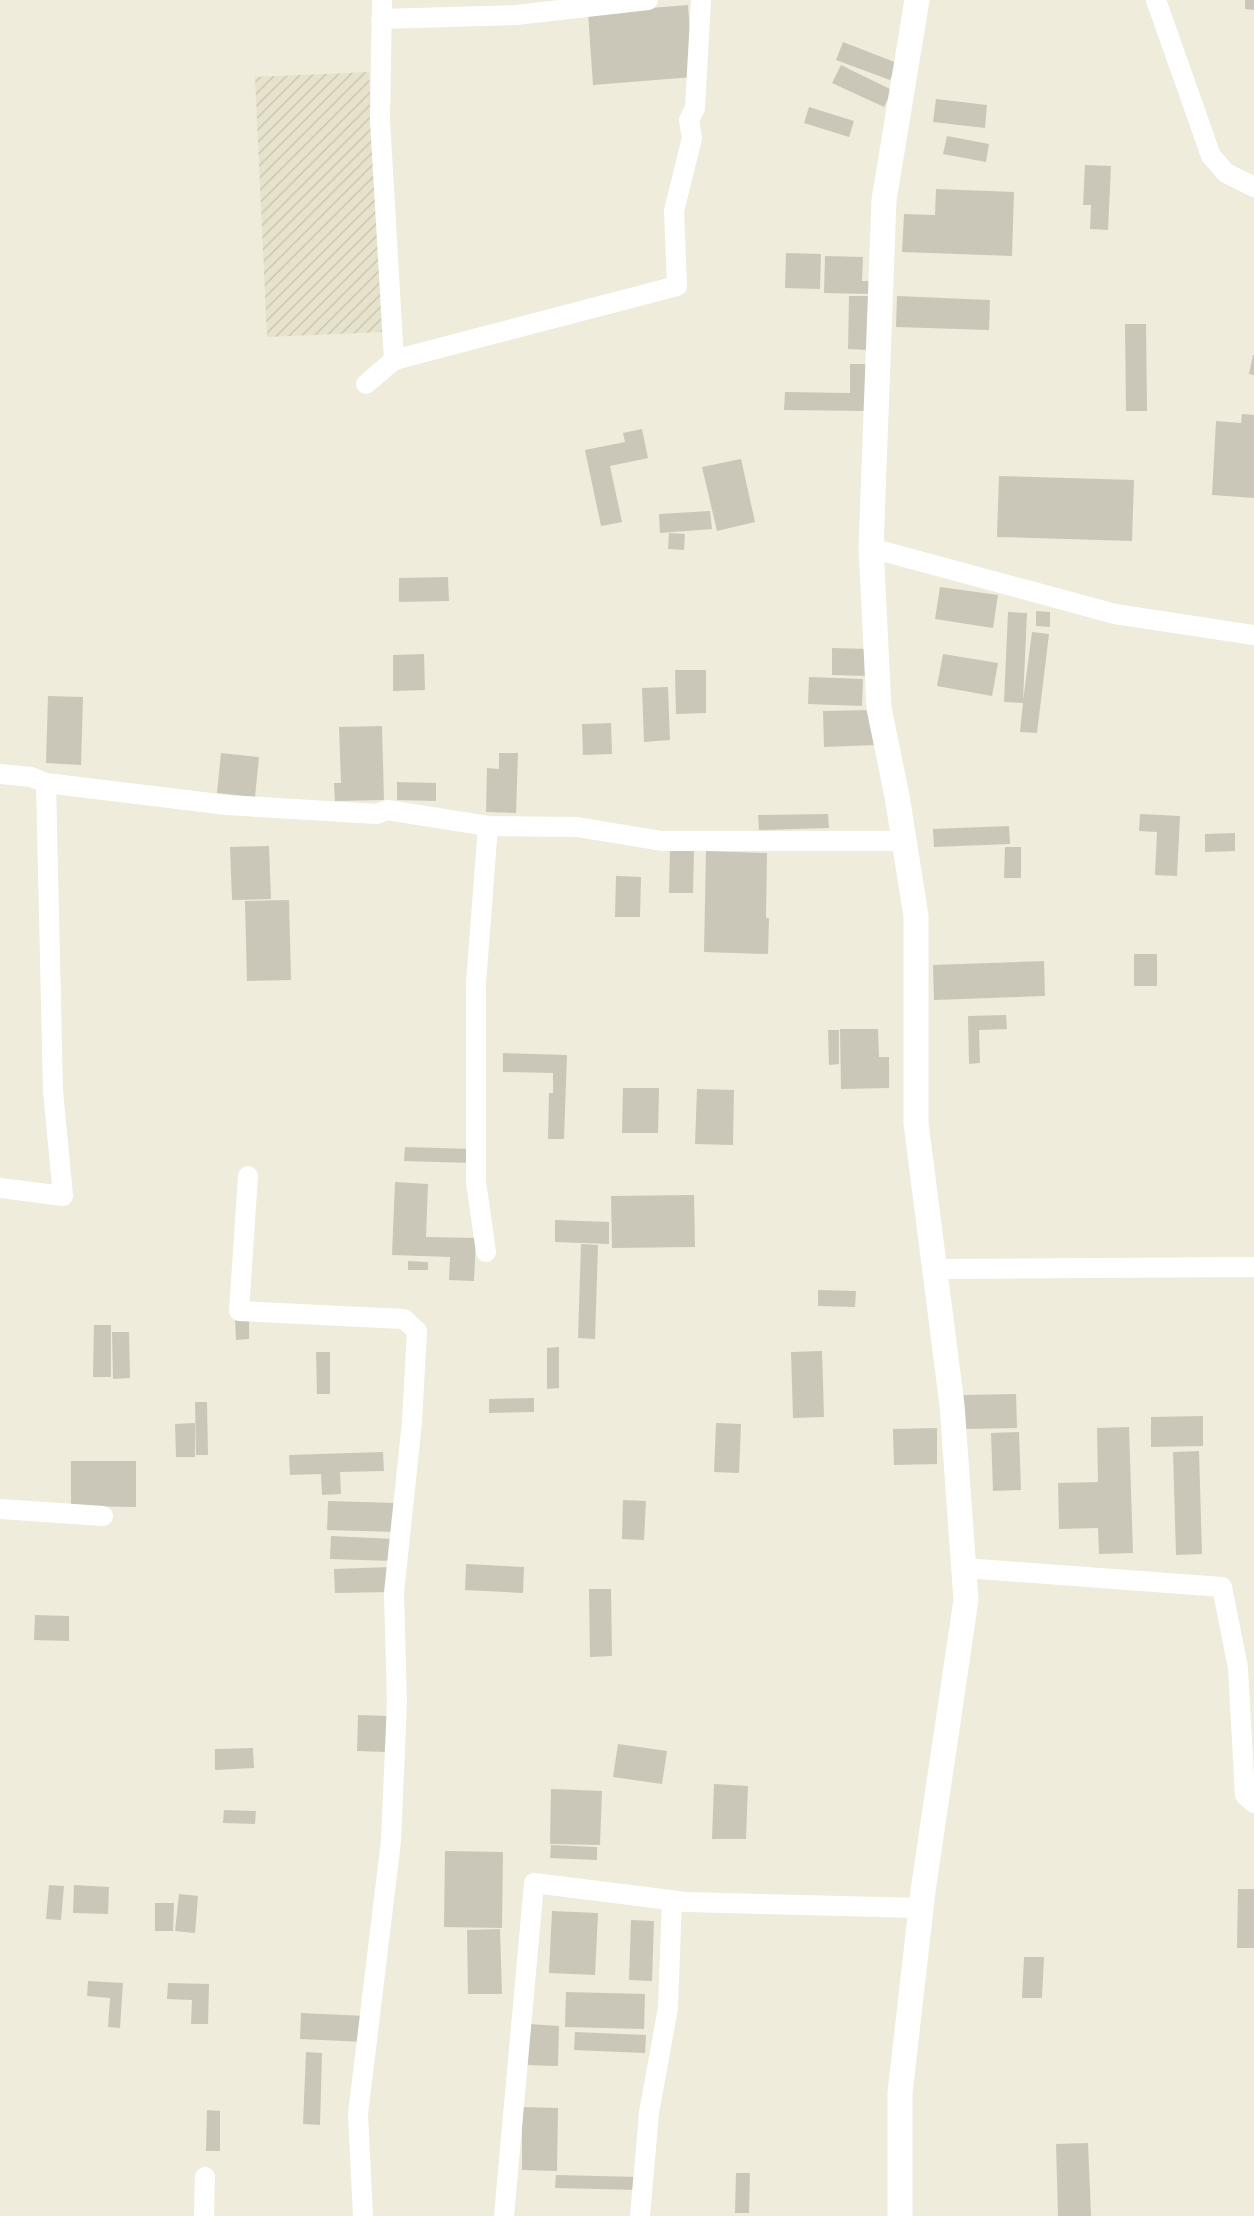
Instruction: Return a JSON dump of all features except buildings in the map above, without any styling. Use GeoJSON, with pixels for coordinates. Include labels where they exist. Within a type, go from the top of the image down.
{"type":"FeatureCollection","features":[{"type":"Feature","properties":{"kind":"street"},"geometry":{"type":"LineString","coordinates":[[394,360],[380,120],[382,10],[516,15],[648,0]]}},
{"type":"Feature","properties":{"kind":"street"},"geometry":{"type":"LineString","coordinates":[[366,384],[394,360],[677,286],[674,211],[692,138],[689,120],[695,108],[701,0]]}},
{"type":"Feature","properties":{"kind":"street"},"geometry":{"type":"LineString","coordinates":[[900,2216],[900,2093],[921,1908],[966,1600],[952,1405],[916,1123],[916,916],[879,708],[871,548],[884,200],[917,0]]}},
{"type":"Feature","properties":{"kind":"street"},"geometry":{"type":"LineString","coordinates":[[1156,0],[1211,156],[1226,173],[1254,187]]}},
{"type":"Feature","properties":{"kind":"street"},"geometry":{"type":"LineString","coordinates":[[871,548],[1115,614],[1254,635]]}},
{"type":"Feature","properties":{"kind":"street"},"geometry":{"type":"LineString","coordinates":[[0,774],[31,777],[46,783],[227,805],[377,814],[388,810],[488,826],[578,827],[662,841],[904,841]]}},
{"type":"Feature","properties":{"kind":"street"},"geometry":{"type":"LineString","coordinates":[[0,1188],[63,1196],[52,1091],[46,783]]}},
{"type":"Feature","properties":{"kind":"street"},"geometry":{"type":"LineString","coordinates":[[486,1252],[476,1182],[476,982],[488,826]]}},
{"type":"Feature","properties":{"kind":"street"},"geometry":{"type":"LineString","coordinates":[[248,1176],[239,1311],[404,1319],[416,1331],[412,1422],[394,1593],[397,1702],[391,1841],[358,2114],[363,2216]]}},
{"type":"Feature","properties":{"kind":"street"},"geometry":{"type":"LineString","coordinates":[[935,1269],[1254,1267]]}},
{"type":"Feature","properties":{"kind":"street"},"geometry":{"type":"LineString","coordinates":[[0,1509],[103,1516]]}},
{"type":"Feature","properties":{"kind":"street"},"geometry":{"type":"LineString","coordinates":[[964,1568],[1222,1587],[1238,1668],[1245,1795],[1254,1803]]}},
{"type":"Feature","properties":{"kind":"street"},"geometry":{"type":"LineString","coordinates":[[504,2216],[534,1883],[672,1900],[921,1908]]}},
{"type":"Feature","properties":{"kind":"street"},"geometry":{"type":"LineString","coordinates":[[640,2216],[649,2113],[668,2008],[672,1900]]}},
{"type":"Feature","properties":{"kind":"street"},"geometry":{"type":"LineString","coordinates":[[204,2216],[206,2177]]}},
{"type":"Feature","properties":{"kind":"shaded area"},"geometry":{"type":"Polygon","coordinates":[[[369,72],[382,332],[267,337],[255,77],[369,72]]]}}]}
